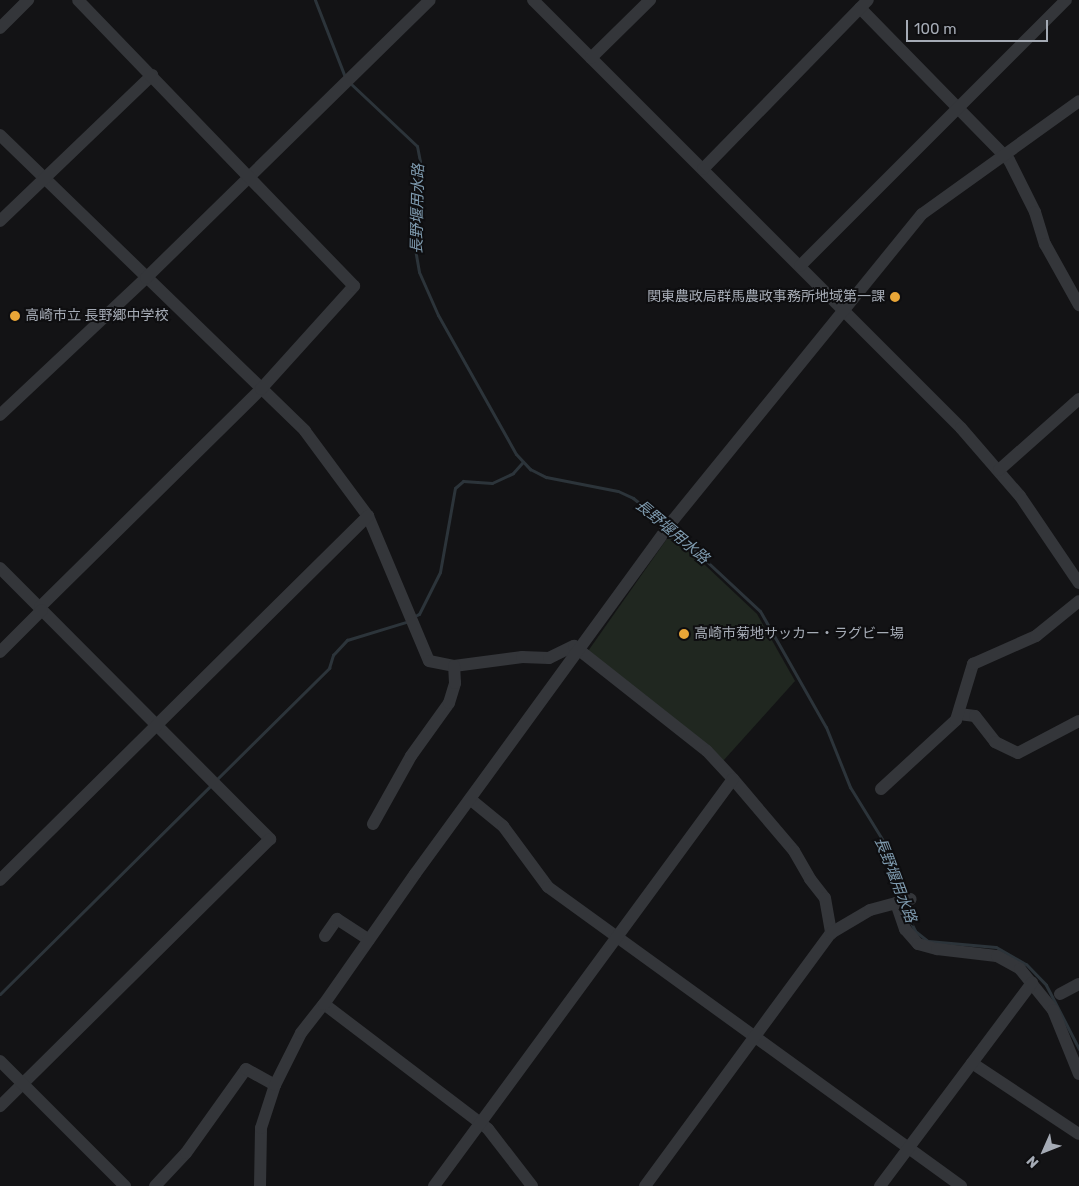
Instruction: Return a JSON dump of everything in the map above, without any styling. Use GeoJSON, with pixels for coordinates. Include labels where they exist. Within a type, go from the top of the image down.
{"type":"FeatureCollection","features":[{"type":"Feature","properties":{"kind":"street"},"geometry":{"type":"LineString","coordinates":[[0,28],[28,0]]}},
{"type":"Feature","properties":{"kind":"street"},"geometry":{"type":"LineString","coordinates":[[0,652],[261,389],[354,286],[250,176],[78,0]]}},
{"type":"Feature","properties":{"kind":"street"},"geometry":{"type":"LineString","coordinates":[[0,415],[146,278],[430,0]]}},
{"type":"Feature","properties":{"kind":"street"},"geometry":{"type":"LineString","coordinates":[[532,0],[800,266],[999,470],[1050,536],[1079,583]]}},
{"type":"Feature","properties":{"kind":"street"},"geometry":{"type":"LineString","coordinates":[[591,58],[650,0]]}},
{"type":"Feature","properties":{"kind":"street"},"geometry":{"type":"LineString","coordinates":[[800,266],[1066,0]]}},
{"type":"Feature","properties":{"kind":"street"},"geometry":{"type":"LineString","coordinates":[[703,169],[864,4],[957,108],[1004,155],[1035,212],[1045,244],[1079,305]]}},
{"type":"Feature","properties":{"kind":"street"},"geometry":{"type":"LineString","coordinates":[[0,221],[152,76]]}},
{"type":"Feature","properties":{"kind":"street"},"geometry":{"type":"LineString","coordinates":[[260,1186],[261,1128],[275,1085],[300,1033],[324,1004],[470,799],[669,527],[843,310],[930,206],[1079,101]]}},
{"type":"Feature","properties":{"kind":"street"},"geometry":{"type":"LineString","coordinates":[[0,135],[305,431],[368,516],[425,655],[435,664],[454,666],[522,657],[549,658],[574,646],[706,751],[733,779],[794,851],[810,879],[824,898],[831,933]]}},
{"type":"Feature","properties":{"kind":"street"},"geometry":{"type":"LineString","coordinates":[[999,470],[1079,399]]}},
{"type":"Feature","properties":{"kind":"street"},"geometry":{"type":"LineString","coordinates":[[0,880],[368,516]]}},
{"type":"Feature","properties":{"kind":"street"},"geometry":{"type":"LineString","coordinates":[[0,568],[270,839],[0,1106]]}},
{"type":"Feature","properties":{"kind":"street"},"geometry":{"type":"LineString","coordinates":[[881,789],[953,725],[973,664],[1036,636],[1079,601]]}},
{"type":"Feature","properties":{"kind":"street"},"geometry":{"type":"LineString","coordinates":[[373,824],[411,756],[449,703],[454,683],[454,666]]}},
{"type":"Feature","properties":{"kind":"street"},"geometry":{"type":"LineString","coordinates":[[958,714],[976,716],[996,742],[1018,753],[1079,721]]}},
{"type":"Feature","properties":{"kind":"street"},"geometry":{"type":"LineString","coordinates":[[434,1186],[733,779]]}},
{"type":"Feature","properties":{"kind":"street"},"geometry":{"type":"LineString","coordinates":[[470,799],[503,826],[548,887],[961,1186]]}},
{"type":"Feature","properties":{"kind":"street"},"geometry":{"type":"LineString","coordinates":[[645,1186],[753,1036],[831,933],[870,910],[903,901],[905,929],[918,944],[937,950],[997,956],[1013,963],[1032,982],[1058,1019],[1079,1074]]}},
{"type":"Feature","properties":{"kind":"street"},"geometry":{"type":"LineString","coordinates":[[325,936],[338,919],[369,940]]}},
{"type":"Feature","properties":{"kind":"street"},"geometry":{"type":"LineString","coordinates":[[880,1186],[1032,982]]}},
{"type":"Feature","properties":{"kind":"street"},"geometry":{"type":"LineString","coordinates":[[1060,994],[1079,984]]}},
{"type":"Feature","properties":{"kind":"street"},"geometry":{"type":"LineString","coordinates":[[324,1004],[480,1122],[532,1186]]}},
{"type":"Feature","properties":{"kind":"street"},"geometry":{"type":"LineString","coordinates":[[0,1061],[125,1186]]}},
{"type":"Feature","properties":{"kind":"street"},"geometry":{"type":"LineString","coordinates":[[972,1063],[1079,1134]]}},
{"type":"Feature","properties":{"kind":"street"},"geometry":{"type":"LineString","coordinates":[[155,1186],[186,1153],[246,1069],[275,1085]]}},
{"type":"Feature","properties":{"kind":"shaded area","name":"高崎市菊地サッカー・ラグビー場"},"geometry":{"type":"Polygon","coordinates":[[[671,533],[757,614],[795,681],[723,761],[586,654],[671,533]]]}},
{"type":"Feature","properties":{"kind":"waterway","name":"長野堰用水路"},"geometry":{"type":"LineString","coordinates":[[315,0],[345,77]]}},
{"type":"Feature","properties":{"kind":"waterway","name":"長野堰用水路"},"geometry":{"type":"LineString","coordinates":[[349,82],[417,146],[420,161],[415,249],[419,272],[438,315],[516,454],[530,469],[546,477],[618,491],[633,498],[667,525]]}},
{"type":"Feature","properties":{"kind":"waterway"},"geometry":{"type":"LineString","coordinates":[[415,616],[419,614],[440,572],[455,488],[463,481],[492,483],[513,473],[523,462]]}},
{"type":"Feature","properties":{"kind":"waterway","name":"長野堰用水路"},"geometry":{"type":"LineString","coordinates":[[672,529],[760,611],[826,727],[850,787],[885,844],[902,899]]}},
{"type":"Feature","properties":{"kind":"waterway"},"geometry":{"type":"LineString","coordinates":[[215,781],[329,668],[333,655],[347,640],[406,622]]}},
{"type":"Feature","properties":{"kind":"waterway"},"geometry":{"type":"LineString","coordinates":[[0,994],[211,785]]}},
{"type":"Feature","properties":{"kind":"waterway","name":"長野堰用水路"},"geometry":{"type":"LineString","coordinates":[[907,915],[915,931],[928,941],[996,947],[1026,964],[1046,985],[1079,1049]]}},
{"type":"Feature","properties":{"kind":"place","name":"関東農政局群馬農政事務所地域第一課"},"geometry":{"type":"Point","coordinates":[895,297]}},
{"type":"Feature","properties":{"kind":"place","name":"高崎市立 長野郷中学校"},"geometry":{"type":"Point","coordinates":[15,316]}},
{"type":"Feature","properties":{"kind":"place","name":"高崎市菊地サッカー・ラグビー場"},"geometry":{"type":"Point","coordinates":[684,634]}}]}
